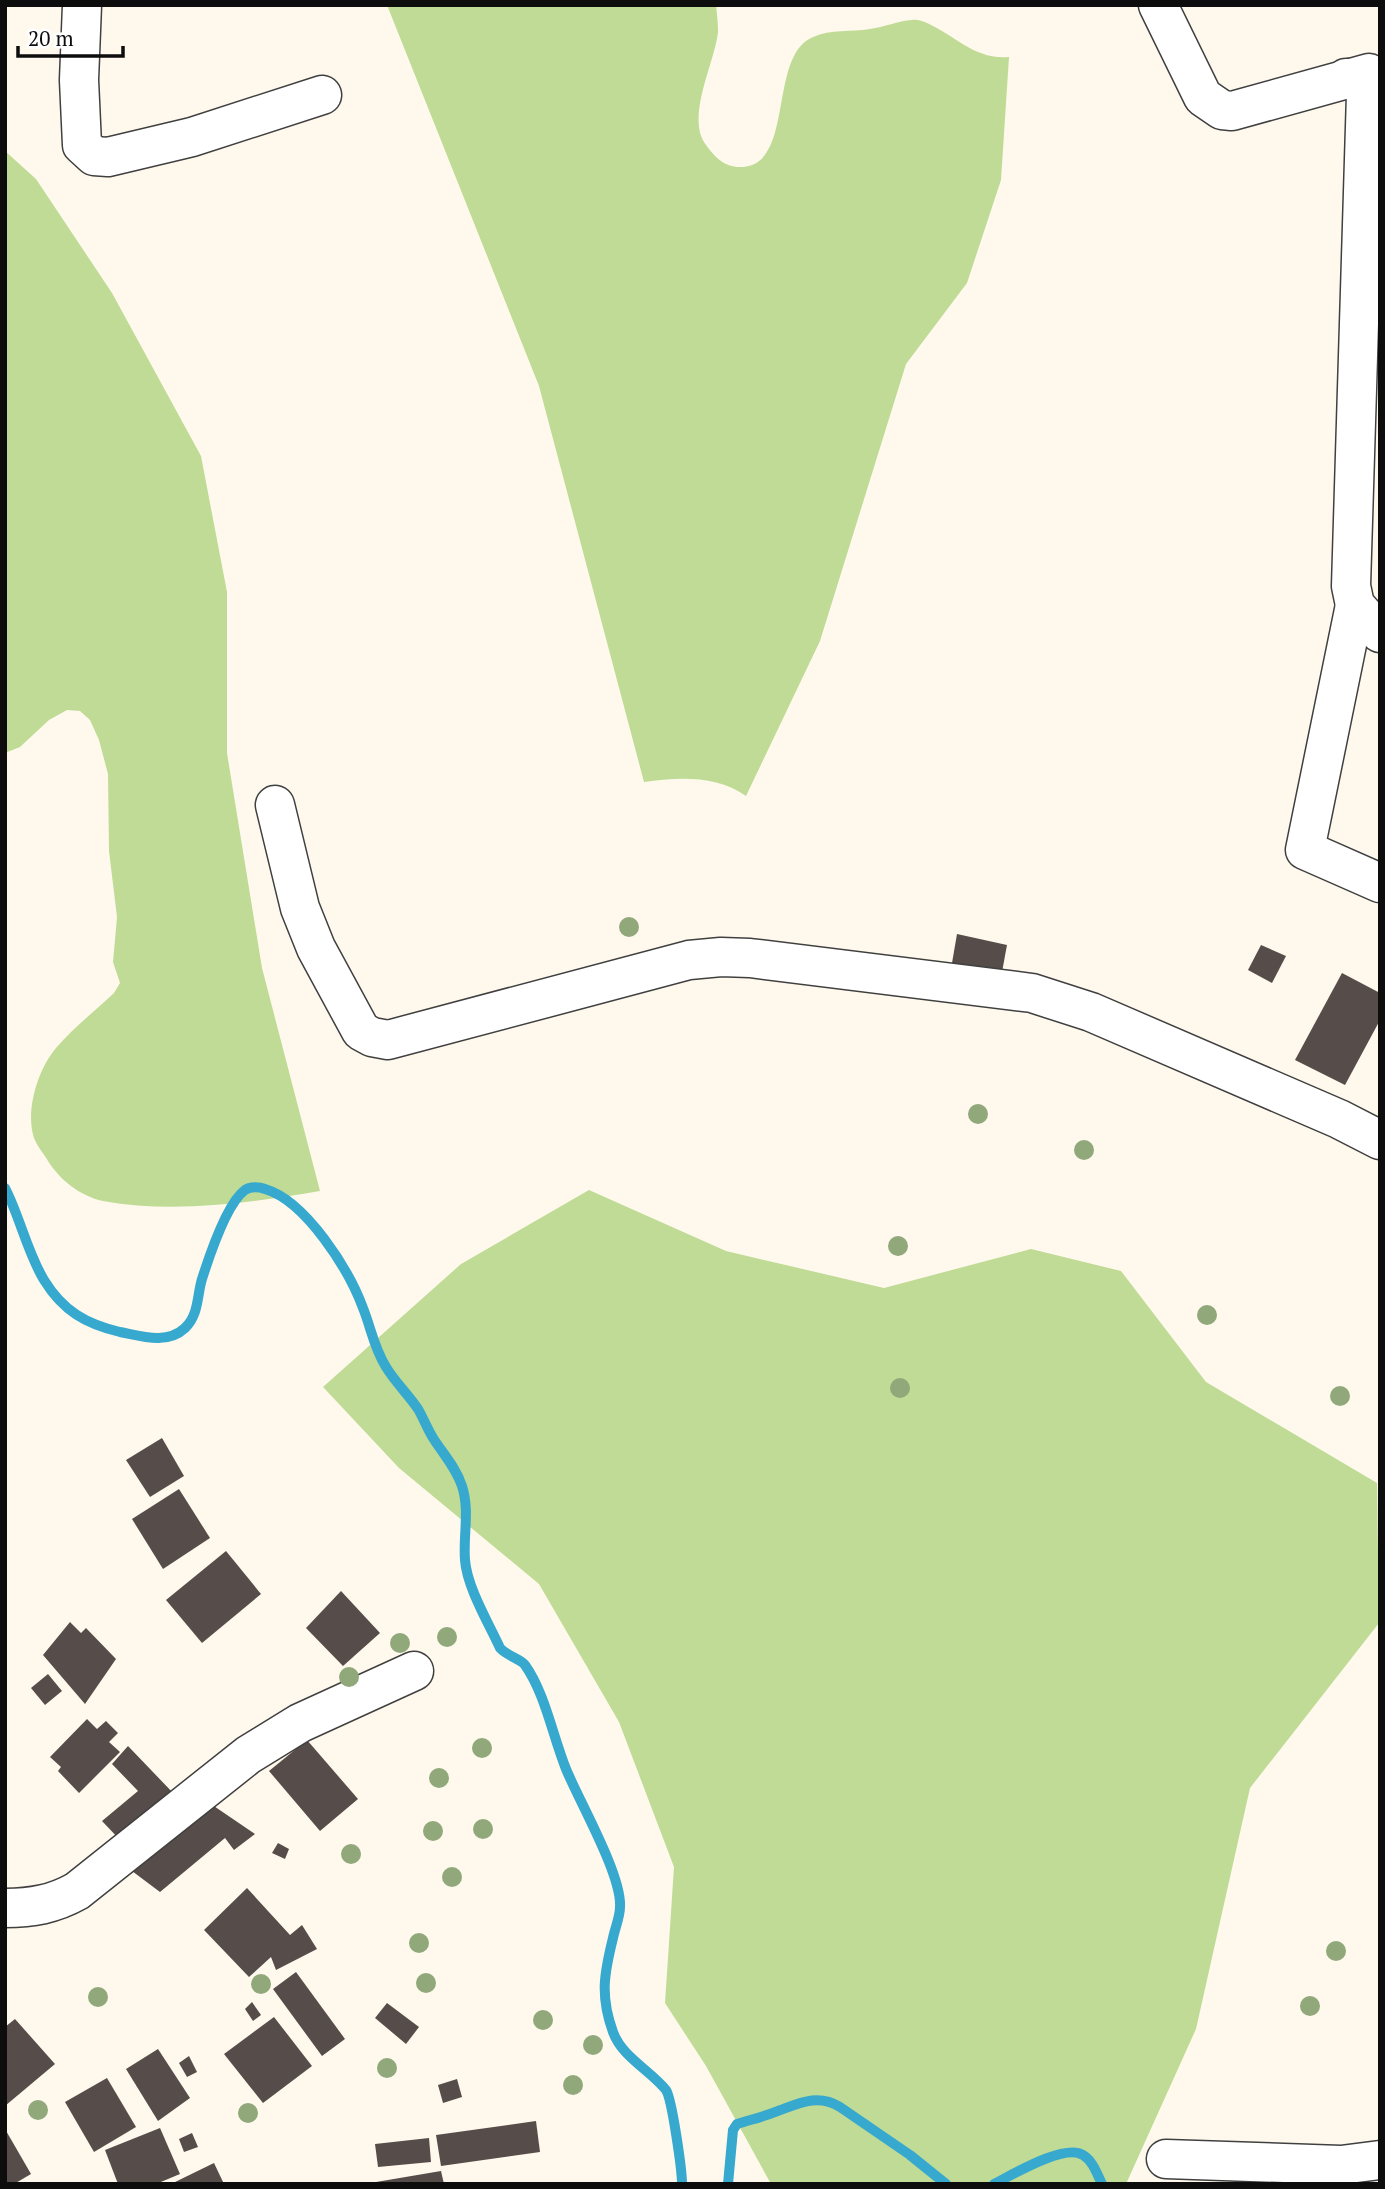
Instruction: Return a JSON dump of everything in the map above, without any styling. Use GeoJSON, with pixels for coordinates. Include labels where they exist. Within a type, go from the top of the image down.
{"type":"FeatureCollection","features":[{"type":"Feature","properties":{"kind":"street"},"geometry":{"type":"LineString","coordinates":[[82,5],[79,80],[82,145],[94,156],[108,157],[192,137],[322,95]]}},
{"type":"Feature","properties":{"kind":"street"},"geometry":{"type":"LineString","coordinates":[[1158,5],[1203,97],[1222,110],[1232,111],[1363,75]]}},
{"type":"Feature","properties":{"kind":"street"},"geometry":{"type":"LineString","coordinates":[[1363,75],[1356,79],[1366,94],[1351,586],[1355,605],[1305,850],[1380,883]]}},
{"type":"Feature","properties":{"kind":"street"},"geometry":{"type":"LineString","coordinates":[[1355,605],[1380,633]]}},
{"type":"Feature","properties":{"kind":"street"},"geometry":{"type":"LineString","coordinates":[[275,805],[300,908],[316,948],[361,1031],[372,1037],[388,1040],[689,960],[750,958],[1032,993],[1103,1018],[1339,1119],[1380,1140]]}},
{"type":"Feature","properties":{"kind":"street"},"geometry":{"type":"LineString","coordinates":[[9,1901],[40,1906],[60,1901],[77,1891],[247,1755],[300,1723],[414,1671]]}},
{"type":"Feature","properties":{"kind":"street"},"geometry":{"type":"LineString","coordinates":[[1166,2159],[1340,2165],[1380,2160]]}},
{"type":"Feature","properties":{"kind":"green space"},"geometry":{"type":"Polygon","coordinates":[[[387,5],[716,5],[718,32],[700,105],[700,134],[713,154],[734,167],[757,162],[769,149],[776,131],[790,65],[799,48],[813,37],[915,20],[925,22],[986,55],[1009,57],[1001,180],[967,283],[906,364],[820,641],[746,796],[723,784],[697,779],[644,782],[539,386],[387,5]]]}},
{"type":"Feature","properties":{"kind":"green space"},"geometry":{"type":"Polygon","coordinates":[[[5,151],[36,179],[112,293],[201,456],[227,592],[227,753],[262,968],[320,1191],[239,1203],[184,1207],[103,1201],[86,1195],[65,1181],[53,1168],[34,1138],[32,1103],[44,1067],[63,1041],[114,993],[120,983],[113,962],[117,917],[109,851],[108,774],[99,740],[90,720],[80,711],[67,710],[49,720],[20,747],[5,753],[5,151]]]}},
{"type":"Feature","properties":{"kind":"green space"},"geometry":{"type":"Polygon","coordinates":[[[589,1190],[726,1251],[884,1288],[1031,1249],[1121,1271],[1206,1382],[1377,1483],[1379,1623],[1250,1788],[1196,2029],[1126,2184],[771,2184],[706,2066],[665,2003],[674,1867],[619,1722],[539,1584],[399,1468],[323,1387],[461,1264],[589,1190]]]}},
{"type":"Feature","properties":{"kind":"building"},"geometry":{"type":"Polygon","coordinates":[[[957,934],[1007,945],[1002,972],[952,963],[957,934]]]}},
{"type":"Feature","properties":{"kind":"building"},"geometry":{"type":"Polygon","coordinates":[[[1261,945],[1286,956],[1272,983],[1248,970],[1261,945]]]}},
{"type":"Feature","properties":{"kind":"building"},"geometry":{"type":"Polygon","coordinates":[[[1342,973],[1380,993],[1380,1020],[1345,1085],[1295,1060],[1342,973]]]}},
{"type":"Feature","properties":{"kind":"building"},"geometry":{"type":"Polygon","coordinates":[[[162,1438],[184,1476],[150,1497],[126,1460],[162,1438]]]}},
{"type":"Feature","properties":{"kind":"building"},"geometry":{"type":"Polygon","coordinates":[[[179,1489],[210,1538],[163,1569],[132,1519],[179,1489]]]}},
{"type":"Feature","properties":{"kind":"building"},"geometry":{"type":"Polygon","coordinates":[[[226,1551],[261,1594],[202,1643],[166,1600],[226,1551]]]}},
{"type":"Feature","properties":{"kind":"building"},"geometry":{"type":"Polygon","coordinates":[[[341,1591],[380,1633],[343,1666],[306,1628],[341,1591]]]}},
{"type":"Feature","properties":{"kind":"building"},"geometry":{"type":"Polygon","coordinates":[[[70,1622],[81,1633],[86,1628],[116,1659],[85,1704],[43,1655],[70,1622]]]}},
{"type":"Feature","properties":{"kind":"building"},"geometry":{"type":"Polygon","coordinates":[[[48,1674],[62,1691],[45,1705],[31,1688],[48,1674]]]}},
{"type":"Feature","properties":{"kind":"building"},"geometry":{"type":"Polygon","coordinates":[[[87,1719],[97,1729],[106,1721],[118,1733],[109,1742],[120,1752],[79,1793],[58,1771],[61,1767],[50,1757],[87,1719]]]}},
{"type":"Feature","properties":{"kind":"building"},"geometry":{"type":"Polygon","coordinates":[[[307,1740],[358,1799],[320,1831],[269,1771],[307,1740]]]}},
{"type":"Feature","properties":{"kind":"building"},"geometry":{"type":"Polygon","coordinates":[[[128,1746],[175,1795],[121,1841],[102,1821],[138,1791],[112,1764],[128,1746]]]}},
{"type":"Feature","properties":{"kind":"building"},"geometry":{"type":"Polygon","coordinates":[[[205,1800],[255,1834],[234,1850],[225,1838],[160,1892],[124,1865],[205,1800]]]}},
{"type":"Feature","properties":{"kind":"building"},"geometry":{"type":"Polygon","coordinates":[[[278,1843],[289,1849],[285,1859],[272,1853],[278,1843]]]}},
{"type":"Feature","properties":{"kind":"building"},"geometry":{"type":"Polygon","coordinates":[[[247,1888],[290,1935],[302,1925],[317,1949],[276,1970],[271,1957],[249,1977],[204,1930],[247,1888]]]}},
{"type":"Feature","properties":{"kind":"building"},"geometry":{"type":"Polygon","coordinates":[[[296,1972],[345,2039],[322,2056],[273,1989],[296,1972]]]}},
{"type":"Feature","properties":{"kind":"building"},"geometry":{"type":"Polygon","coordinates":[[[252,2002],[261,2015],[253,2021],[245,2009],[252,2002]]]}},
{"type":"Feature","properties":{"kind":"building"},"geometry":{"type":"Polygon","coordinates":[[[387,2003],[419,2027],[406,2044],[375,2018],[387,2003]]]}},
{"type":"Feature","properties":{"kind":"building"},"geometry":{"type":"Polygon","coordinates":[[[274,2017],[312,2066],[263,2103],[224,2054],[274,2017]]]}},
{"type":"Feature","properties":{"kind":"building"},"geometry":{"type":"Polygon","coordinates":[[[15,2019],[55,2064],[5,2106],[5,2027],[15,2019]]]}},
{"type":"Feature","properties":{"kind":"building"},"geometry":{"type":"Polygon","coordinates":[[[158,2049],[190,2098],[158,2121],[126,2069],[158,2049]]]}},
{"type":"Feature","properties":{"kind":"building"},"geometry":{"type":"Polygon","coordinates":[[[189,2056],[197,2072],[187,2077],[179,2063],[189,2056]]]}},
{"type":"Feature","properties":{"kind":"building"},"geometry":{"type":"Polygon","coordinates":[[[107,2078],[136,2127],[94,2152],[65,2102],[107,2078]]]}},
{"type":"Feature","properties":{"kind":"building"},"geometry":{"type":"Polygon","coordinates":[[[457,2079],[462,2097],[443,2103],[438,2085],[457,2079]]]}},
{"type":"Feature","properties":{"kind":"building"},"geometry":{"type":"Polygon","coordinates":[[[536,2121],[540,2152],[441,2166],[436,2135],[536,2121]]]}},
{"type":"Feature","properties":{"kind":"building"},"geometry":{"type":"Polygon","coordinates":[[[160,2128],[180,2174],[156,2184],[118,2184],[105,2150],[160,2128]]]}},
{"type":"Feature","properties":{"kind":"building"},"geometry":{"type":"Polygon","coordinates":[[[5,2129],[31,2174],[14,2184],[5,2184],[5,2129]]]}},
{"type":"Feature","properties":{"kind":"building"},"geometry":{"type":"Polygon","coordinates":[[[192,2133],[198,2147],[184,2152],[179,2139],[192,2133]]]}},
{"type":"Feature","properties":{"kind":"building"},"geometry":{"type":"Polygon","coordinates":[[[429,2138],[431,2162],[378,2167],[375,2144],[429,2138]]]}},
{"type":"Feature","properties":{"kind":"building"},"geometry":{"type":"Polygon","coordinates":[[[214,2163],[224,2184],[171,2184],[214,2163]]]}},
{"type":"Feature","properties":{"kind":"building"},"geometry":{"type":"Polygon","coordinates":[[[441,2171],[444,2184],[376,2184],[376,2182],[441,2171]]]}},
{"type":"Feature","properties":{"kind":"waterway"},"geometry":{"type":"LineString","coordinates":[[5,1188],[38,1269],[59,1300],[86,1320],[108,1329],[136,1335],[162,1338],[178,1333],[190,1323],[219,1231],[232,1206],[247,1189],[265,1189],[296,1207],[337,1257],[356,1292],[382,1360],[418,1409],[460,1480],[466,1505],[465,1560],[474,1593],[500,1648],[523,1663],[532,1676],[566,1769],[614,1876],[620,1911],[606,1974],[606,2007],[617,2041],[666,2090],[674,2120],[682,2184]]}},
{"type":"Feature","properties":{"kind":"waterway"},"geometry":{"type":"LineString","coordinates":[[728,2184],[733,2130],[737,2124],[815,2100],[840,2107],[910,2155],[946,2184]]}},
{"type":"Feature","properties":{"kind":"waterway"},"geometry":{"type":"LineString","coordinates":[[994,2184],[1039,2162],[1075,2152],[1089,2161],[1102,2184]]}}]}
